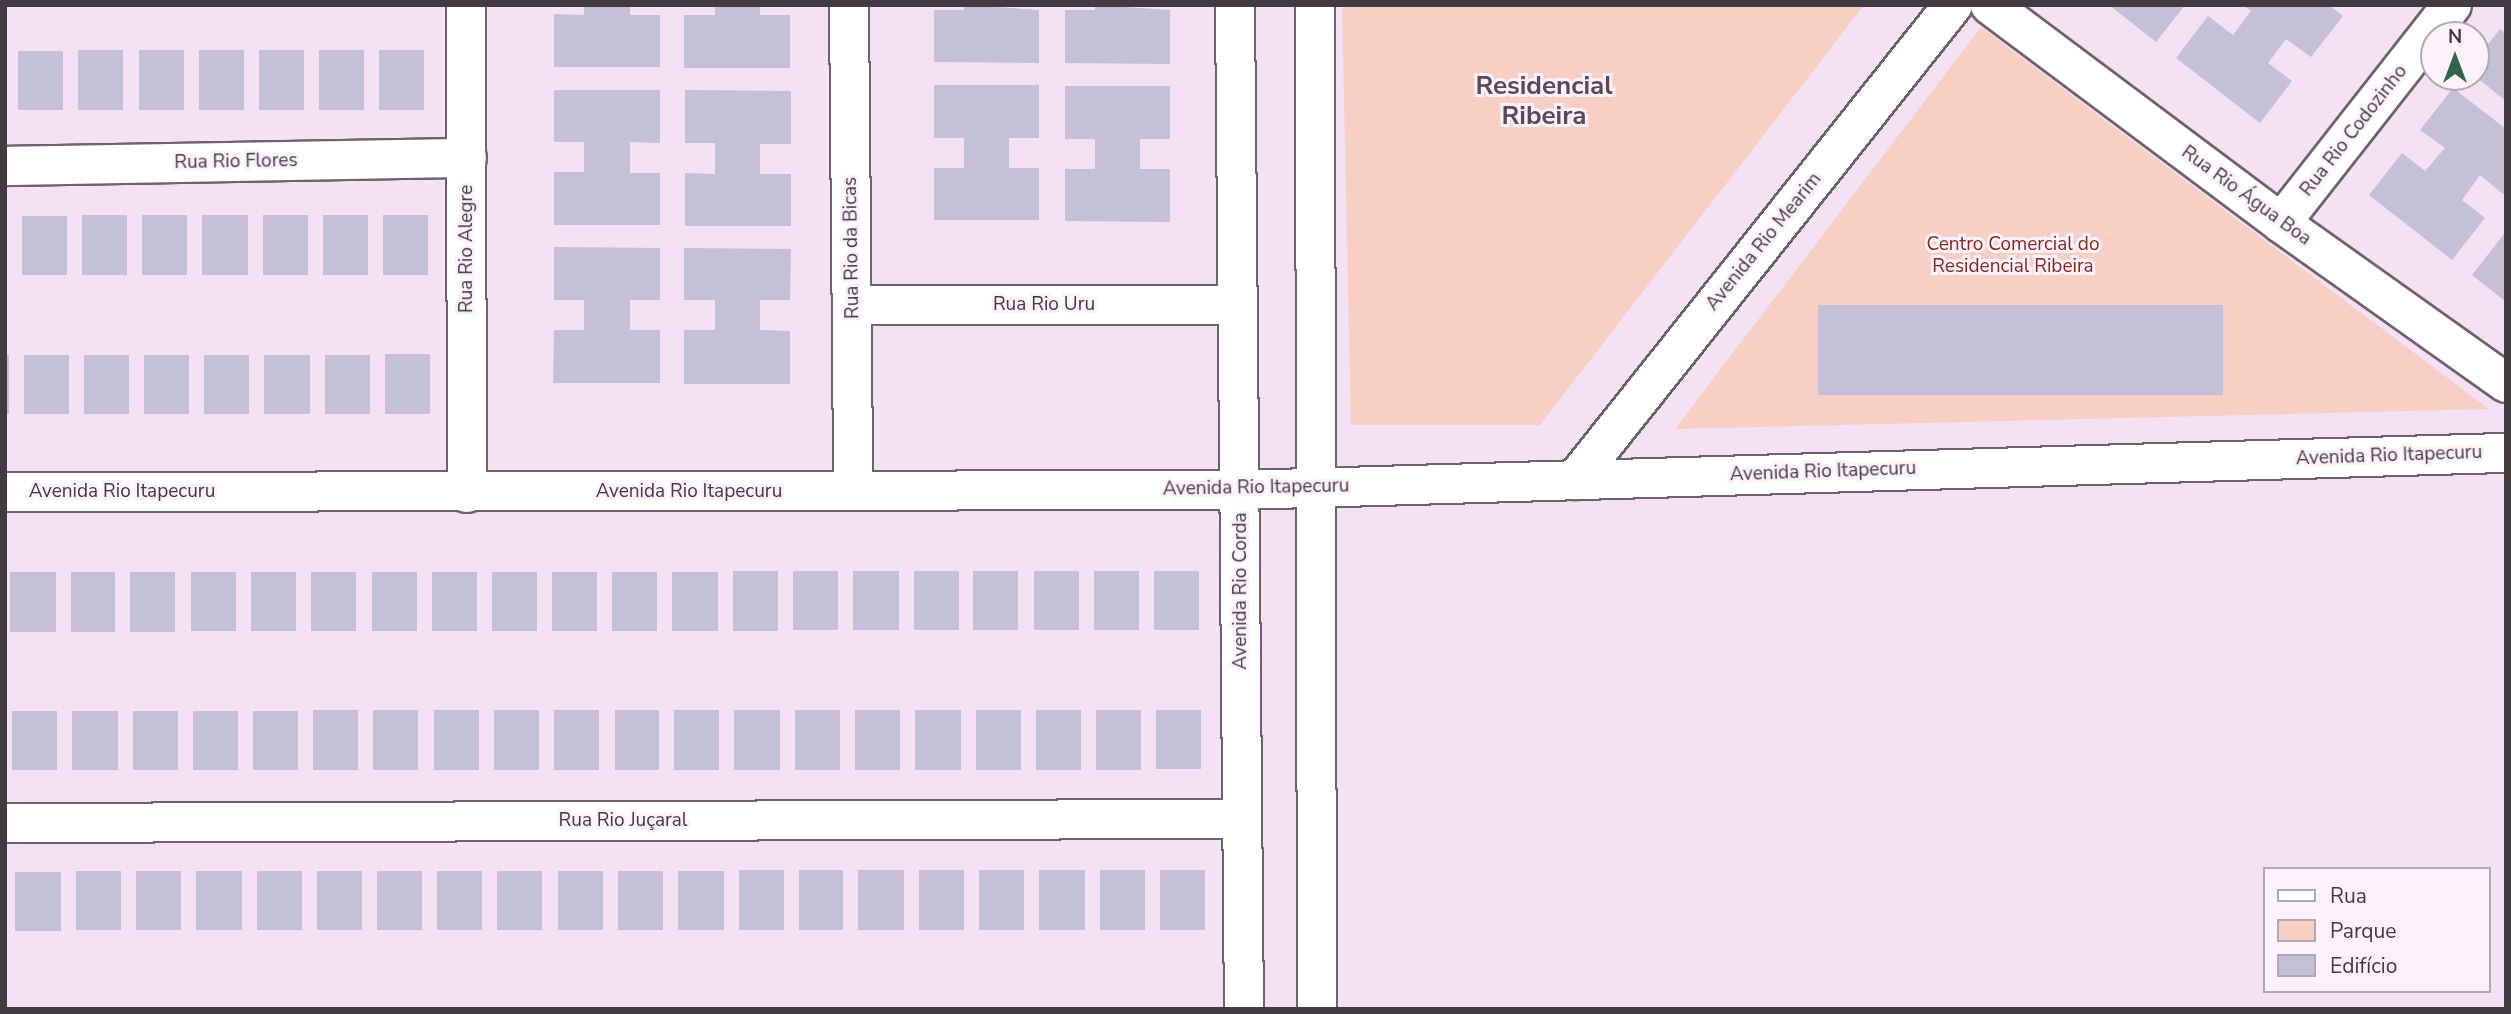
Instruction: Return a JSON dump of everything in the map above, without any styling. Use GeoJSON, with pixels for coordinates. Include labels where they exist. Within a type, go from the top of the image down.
{"type":"FeatureCollection","features":[{"type":"Feature","properties":{"kind":"street","name":"Rua Rio Alegre"},"geometry":{"type":"LineString","coordinates":[[466,5],[467,493]]}},
{"type":"Feature","properties":{"kind":"street","name":"Rua Rio da Bicas"},"geometry":{"type":"LineString","coordinates":[[849,5],[853,491]]}},
{"type":"Feature","properties":{"kind":"street","name":"Avenida Rio Corda"},"geometry":{"type":"LineString","coordinates":[[1235,5],[1244,1009]]}},
{"type":"Feature","properties":{"kind":"street"},"geometry":{"type":"LineString","coordinates":[[1315,5],[1317,1009]]}},
{"type":"Feature","properties":{"kind":"street","name":"Avenida Rio Mearim"},"geometry":{"type":"LineString","coordinates":[[1575,480],[1953,5]]}},
{"type":"Feature","properties":{"kind":"street","name":"Rua Rio Água Boa"},"geometry":{"type":"LineString","coordinates":[[1990,5],[2281,223],[2506,383]]}},
{"type":"Feature","properties":{"kind":"street","name":"Rua Rio Codozinho"},"geometry":{"type":"LineString","coordinates":[[2281,223],[2452,5]]}},
{"type":"Feature","properties":{"kind":"street","name":"Rua Rio Flores"},"geometry":{"type":"LineString","coordinates":[[5,166],[467,158]]}},
{"type":"Feature","properties":{"kind":"street","name":"Rua Rio Uru"},"geometry":{"type":"LineString","coordinates":[[853,306],[1236,305]]}},
{"type":"Feature","properties":{"kind":"street","name":"Avenida Rio Itapecuru"},"geometry":{"type":"LineString","coordinates":[[5,492],[1241,490],[2506,453]]}},
{"type":"Feature","properties":{"kind":"street","name":"Rua Rio Juçaral"},"geometry":{"type":"LineString","coordinates":[[5,822],[1241,819]]}},
{"type":"Feature","properties":{"kind":"green space"},"geometry":{"type":"Polygon","coordinates":[[[1342,5],[1864,5],[1540,425],[1351,425],[1342,5]]]}},
{"type":"Feature","properties":{"kind":"green space","name":"Centro Comercial do Residencial Ribeira"},"geometry":{"type":"Polygon","coordinates":[[[1981,27],[2489,409],[1675,429],[1981,27]]]}},
{"type":"Feature","properties":{"kind":"building"},"geometry":{"type":"Polygon","coordinates":[[[584,5],[630,5],[630,15],[660,15],[660,67],[554,67],[554,14],[584,15],[584,5]]]}},
{"type":"Feature","properties":{"kind":"building"},"geometry":{"type":"Polygon","coordinates":[[[715,5],[760,5],[760,15],[790,15],[790,68],[684,68],[684,15],[715,15],[715,5]]]}},
{"type":"Feature","properties":{"kind":"building"},"geometry":{"type":"Polygon","coordinates":[[[964,5],[1039,10],[1039,63],[934,62],[934,10],[964,10],[964,5]]]}},
{"type":"Feature","properties":{"kind":"building"},"geometry":{"type":"Polygon","coordinates":[[[1095,5],[1170,10],[1170,64],[1065,63],[1065,10],[1095,10],[1095,5]]]}},
{"type":"Feature","properties":{"kind":"building"},"geometry":{"type":"Polygon","coordinates":[[[2109,5],[2185,5],[2156,42],[2109,5]]]}},
{"type":"Feature","properties":{"kind":"building"},"geometry":{"type":"Polygon","coordinates":[[[2243,5],[2329,5],[2343,16],[2311,57],[2286,39],[2268,63],[2292,81],[2260,123],[2176,58],[2208,16],[2233,35],[2251,11],[2243,5]]]}},
{"type":"Feature","properties":{"kind":"building"},"geometry":{"type":"Polygon","coordinates":[[[2500,29],[2506,33],[2506,101],[2490,88],[2490,42],[2500,29]]]}},
{"type":"Feature","properties":{"kind":"building"},"geometry":{"type":"Polygon","coordinates":[[[78,50],[123,50],[123,110],[78,110],[78,50]]]}},
{"type":"Feature","properties":{"kind":"building"},"geometry":{"type":"Polygon","coordinates":[[[139,50],[184,50],[184,110],[139,110],[139,50]]]}},
{"type":"Feature","properties":{"kind":"building"},"geometry":{"type":"Polygon","coordinates":[[[199,50],[244,50],[244,110],[199,110],[199,50]]]}},
{"type":"Feature","properties":{"kind":"building"},"geometry":{"type":"Polygon","coordinates":[[[259,50],[304,50],[304,110],[259,110],[259,50]]]}},
{"type":"Feature","properties":{"kind":"building"},"geometry":{"type":"Polygon","coordinates":[[[319,50],[364,50],[364,110],[319,110],[319,50]]]}},
{"type":"Feature","properties":{"kind":"building"},"geometry":{"type":"Polygon","coordinates":[[[379,50],[424,50],[424,110],[379,110],[379,50]]]}},
{"type":"Feature","properties":{"kind":"building"},"geometry":{"type":"Polygon","coordinates":[[[18,51],[63,51],[63,110],[18,110],[18,51]]]}},
{"type":"Feature","properties":{"kind":"building"},"geometry":{"type":"Polygon","coordinates":[[[934,85],[1039,85],[1039,138],[1009,138],[1009,168],[1039,168],[1039,220],[934,220],[934,168],[964,168],[964,138],[934,138],[934,85]]]}},
{"type":"Feature","properties":{"kind":"building"},"geometry":{"type":"Polygon","coordinates":[[[1065,86],[1170,86],[1170,139],[1140,139],[1140,169],[1170,169],[1170,222],[1065,221],[1065,169],[1095,169],[1095,139],[1065,139],[1065,86]]]}},
{"type":"Feature","properties":{"kind":"building"},"geometry":{"type":"Polygon","coordinates":[[[554,90],[660,90],[660,143],[630,142],[630,173],[660,173],[660,225],[554,225],[554,172],[584,172],[584,142],[554,142],[554,90]]]}},
{"type":"Feature","properties":{"kind":"building"},"geometry":{"type":"Polygon","coordinates":[[[685,90],[791,91],[791,144],[760,144],[760,174],[791,174],[791,226],[685,226],[685,173],[715,174],[715,143],[685,143],[685,90]]]}},
{"type":"Feature","properties":{"kind":"building"},"geometry":{"type":"Polygon","coordinates":[[[2451,91],[2457,91],[2506,129],[2506,191],[2503,194],[2480,175],[2462,200],[2485,218],[2452,260],[2369,195],[2402,153],[2425,171],[2445,148],[2420,130],[2451,91]]]}},
{"type":"Feature","properties":{"kind":"building"},"geometry":{"type":"Polygon","coordinates":[[[82,215],[127,215],[127,275],[82,275],[82,215]]]}},
{"type":"Feature","properties":{"kind":"building"},"geometry":{"type":"Polygon","coordinates":[[[142,215],[187,215],[187,275],[142,275],[142,215]]]}},
{"type":"Feature","properties":{"kind":"building"},"geometry":{"type":"Polygon","coordinates":[[[202,215],[248,215],[248,275],[202,275],[202,215]]]}},
{"type":"Feature","properties":{"kind":"building"},"geometry":{"type":"Polygon","coordinates":[[[263,215],[308,215],[308,275],[263,275],[263,215]]]}},
{"type":"Feature","properties":{"kind":"building"},"geometry":{"type":"Polygon","coordinates":[[[323,215],[368,215],[368,275],[323,275],[323,215]]]}},
{"type":"Feature","properties":{"kind":"building"},"geometry":{"type":"Polygon","coordinates":[[[383,215],[428,215],[428,275],[383,275],[383,215]]]}},
{"type":"Feature","properties":{"kind":"building"},"geometry":{"type":"Polygon","coordinates":[[[22,216],[67,216],[67,275],[22,275],[22,216]]]}},
{"type":"Feature","properties":{"kind":"building"},"geometry":{"type":"Polygon","coordinates":[[[2504,234],[2506,235],[2506,302],[2472,275],[2504,234]]]}},
{"type":"Feature","properties":{"kind":"building"},"geometry":{"type":"Polygon","coordinates":[[[554,247],[660,248],[660,300],[630,300],[630,330],[660,330],[660,383],[553,383],[554,330],[584,330],[584,300],[554,300],[554,247]]]}},
{"type":"Feature","properties":{"kind":"building"},"geometry":{"type":"Polygon","coordinates":[[[684,248],[791,249],[790,300],[760,300],[760,330],[790,331],[790,384],[684,384],[684,330],[715,330],[715,300],[684,300],[684,248]]]}},
{"type":"Feature","properties":{"kind":"building"},"geometry":{"type":"Polygon","coordinates":[[[1818,305],[2223,305],[2223,395],[1818,395],[1818,305]]]}},
{"type":"Feature","properties":{"kind":"building"},"geometry":{"type":"Polygon","coordinates":[[[385,354],[430,354],[430,414],[385,414],[385,354]]]}},
{"type":"Feature","properties":{"kind":"building"},"geometry":{"type":"Polygon","coordinates":[[[5,355],[9,355],[9,414],[5,414],[5,355]]]}},
{"type":"Feature","properties":{"kind":"building"},"geometry":{"type":"Polygon","coordinates":[[[24,355],[69,355],[69,414],[24,414],[24,355]]]}},
{"type":"Feature","properties":{"kind":"building"},"geometry":{"type":"Polygon","coordinates":[[[84,355],[129,355],[129,414],[84,414],[84,355]]]}},
{"type":"Feature","properties":{"kind":"building"},"geometry":{"type":"Polygon","coordinates":[[[144,355],[189,355],[189,414],[144,414],[144,355]]]}},
{"type":"Feature","properties":{"kind":"building"},"geometry":{"type":"Polygon","coordinates":[[[204,355],[249,355],[249,414],[204,414],[204,355]]]}},
{"type":"Feature","properties":{"kind":"building"},"geometry":{"type":"Polygon","coordinates":[[[264,355],[310,355],[310,414],[264,414],[264,355]]]}},
{"type":"Feature","properties":{"kind":"building"},"geometry":{"type":"Polygon","coordinates":[[[325,355],[370,355],[370,414],[325,414],[325,355]]]}},
{"type":"Feature","properties":{"kind":"building"},"geometry":{"type":"Polygon","coordinates":[[[733,571],[778,571],[778,631],[733,631],[733,571]]]}},
{"type":"Feature","properties":{"kind":"building"},"geometry":{"type":"Polygon","coordinates":[[[793,571],[838,571],[838,630],[793,630],[793,571]]]}},
{"type":"Feature","properties":{"kind":"building"},"geometry":{"type":"Polygon","coordinates":[[[853,571],[899,571],[899,630],[853,630],[853,571]]]}},
{"type":"Feature","properties":{"kind":"building"},"geometry":{"type":"Polygon","coordinates":[[[914,571],[959,571],[959,630],[914,630],[914,571]]]}},
{"type":"Feature","properties":{"kind":"building"},"geometry":{"type":"Polygon","coordinates":[[[973,571],[1018,571],[1018,630],[973,630],[973,571]]]}},
{"type":"Feature","properties":{"kind":"building"},"geometry":{"type":"Polygon","coordinates":[[[1034,571],[1079,571],[1079,630],[1034,630],[1034,571]]]}},
{"type":"Feature","properties":{"kind":"building"},"geometry":{"type":"Polygon","coordinates":[[[1094,571],[1139,571],[1139,630],[1094,630],[1094,571]]]}},
{"type":"Feature","properties":{"kind":"building"},"geometry":{"type":"Polygon","coordinates":[[[1154,571],[1199,571],[1199,630],[1154,630],[1154,571]]]}},
{"type":"Feature","properties":{"kind":"building"},"geometry":{"type":"Polygon","coordinates":[[[10,572],[56,572],[56,632],[10,632],[10,572]]]}},
{"type":"Feature","properties":{"kind":"building"},"geometry":{"type":"Polygon","coordinates":[[[71,572],[115,572],[115,632],[71,632],[71,572]]]}},
{"type":"Feature","properties":{"kind":"building"},"geometry":{"type":"Polygon","coordinates":[[[130,572],[175,572],[175,632],[130,632],[130,572]]]}},
{"type":"Feature","properties":{"kind":"building"},"geometry":{"type":"Polygon","coordinates":[[[191,572],[236,572],[236,631],[191,631],[191,572]]]}},
{"type":"Feature","properties":{"kind":"building"},"geometry":{"type":"Polygon","coordinates":[[[251,572],[296,572],[296,631],[251,631],[251,572]]]}},
{"type":"Feature","properties":{"kind":"building"},"geometry":{"type":"Polygon","coordinates":[[[311,572],[356,572],[356,631],[311,631],[311,572]]]}},
{"type":"Feature","properties":{"kind":"building"},"geometry":{"type":"Polygon","coordinates":[[[372,572],[417,572],[417,631],[372,631],[372,572]]]}},
{"type":"Feature","properties":{"kind":"building"},"geometry":{"type":"Polygon","coordinates":[[[432,572],[477,572],[477,631],[432,631],[432,572]]]}},
{"type":"Feature","properties":{"kind":"building"},"geometry":{"type":"Polygon","coordinates":[[[492,572],[537,572],[537,631],[492,631],[492,572]]]}},
{"type":"Feature","properties":{"kind":"building"},"geometry":{"type":"Polygon","coordinates":[[[552,572],[597,572],[597,631],[552,631],[552,572]]]}},
{"type":"Feature","properties":{"kind":"building"},"geometry":{"type":"Polygon","coordinates":[[[612,572],[657,572],[657,631],[612,631],[612,572]]]}},
{"type":"Feature","properties":{"kind":"building"},"geometry":{"type":"Polygon","coordinates":[[[672,572],[718,572],[718,631],[672,631],[672,572]]]}},
{"type":"Feature","properties":{"kind":"building"},"geometry":{"type":"Polygon","coordinates":[[[313,710],[358,710],[358,770],[313,770],[313,710]]]}},
{"type":"Feature","properties":{"kind":"building"},"geometry":{"type":"Polygon","coordinates":[[[373,710],[418,710],[418,770],[373,770],[373,710]]]}},
{"type":"Feature","properties":{"kind":"building"},"geometry":{"type":"Polygon","coordinates":[[[434,710],[479,710],[479,770],[434,770],[434,710]]]}},
{"type":"Feature","properties":{"kind":"building"},"geometry":{"type":"Polygon","coordinates":[[[494,710],[539,710],[539,770],[494,770],[494,710]]]}},
{"type":"Feature","properties":{"kind":"building"},"geometry":{"type":"Polygon","coordinates":[[[554,710],[599,710],[599,770],[554,770],[554,710]]]}},
{"type":"Feature","properties":{"kind":"building"},"geometry":{"type":"Polygon","coordinates":[[[615,710],[659,710],[659,770],[615,770],[615,710]]]}},
{"type":"Feature","properties":{"kind":"building"},"geometry":{"type":"Polygon","coordinates":[[[674,710],[719,710],[719,770],[674,770],[674,710]]]}},
{"type":"Feature","properties":{"kind":"building"},"geometry":{"type":"Polygon","coordinates":[[[734,710],[780,710],[780,770],[734,770],[734,710]]]}},
{"type":"Feature","properties":{"kind":"building"},"geometry":{"type":"Polygon","coordinates":[[[795,710],[840,710],[840,770],[795,770],[795,710]]]}},
{"type":"Feature","properties":{"kind":"building"},"geometry":{"type":"Polygon","coordinates":[[[855,710],[900,710],[900,770],[855,770],[855,710]]]}},
{"type":"Feature","properties":{"kind":"building"},"geometry":{"type":"Polygon","coordinates":[[[915,710],[961,710],[961,770],[915,770],[915,710]]]}},
{"type":"Feature","properties":{"kind":"building"},"geometry":{"type":"Polygon","coordinates":[[[976,710],[1021,710],[1021,770],[976,770],[976,710]]]}},
{"type":"Feature","properties":{"kind":"building"},"geometry":{"type":"Polygon","coordinates":[[[1036,710],[1081,710],[1081,770],[1036,770],[1036,710]]]}},
{"type":"Feature","properties":{"kind":"building"},"geometry":{"type":"Polygon","coordinates":[[[1096,710],[1141,710],[1141,770],[1096,770],[1096,710]]]}},
{"type":"Feature","properties":{"kind":"building"},"geometry":{"type":"Polygon","coordinates":[[[1156,710],[1201,710],[1201,769],[1156,769],[1156,710]]]}},
{"type":"Feature","properties":{"kind":"building"},"geometry":{"type":"Polygon","coordinates":[[[12,711],[57,711],[57,770],[12,770],[12,711]]]}},
{"type":"Feature","properties":{"kind":"building"},"geometry":{"type":"Polygon","coordinates":[[[72,711],[118,711],[118,770],[72,770],[72,711]]]}},
{"type":"Feature","properties":{"kind":"building"},"geometry":{"type":"Polygon","coordinates":[[[133,711],[178,711],[178,770],[133,770],[133,711]]]}},
{"type":"Feature","properties":{"kind":"building"},"geometry":{"type":"Polygon","coordinates":[[[193,711],[238,711],[238,770],[193,770],[193,711]]]}},
{"type":"Feature","properties":{"kind":"building"},"geometry":{"type":"Polygon","coordinates":[[[253,711],[298,711],[298,770],[253,770],[253,711]]]}},
{"type":"Feature","properties":{"kind":"building"},"geometry":{"type":"Polygon","coordinates":[[[739,870],[784,870],[784,930],[739,930],[739,870]]]}},
{"type":"Feature","properties":{"kind":"building"},"geometry":{"type":"Polygon","coordinates":[[[799,870],[843,870],[843,930],[799,930],[799,870]]]}},
{"type":"Feature","properties":{"kind":"building"},"geometry":{"type":"Polygon","coordinates":[[[858,870],[904,870],[904,930],[858,930],[858,870]]]}},
{"type":"Feature","properties":{"kind":"building"},"geometry":{"type":"Polygon","coordinates":[[[919,870],[964,870],[964,930],[919,930],[919,870]]]}},
{"type":"Feature","properties":{"kind":"building"},"geometry":{"type":"Polygon","coordinates":[[[979,870],[1024,870],[1024,930],[979,930],[979,870]]]}},
{"type":"Feature","properties":{"kind":"building"},"geometry":{"type":"Polygon","coordinates":[[[1039,870],[1085,870],[1085,930],[1039,930],[1039,870]]]}},
{"type":"Feature","properties":{"kind":"building"},"geometry":{"type":"Polygon","coordinates":[[[1100,870],[1145,870],[1145,930],[1100,930],[1100,870]]]}},
{"type":"Feature","properties":{"kind":"building"},"geometry":{"type":"Polygon","coordinates":[[[1160,870],[1205,870],[1205,930],[1160,930],[1160,870]]]}},
{"type":"Feature","properties":{"kind":"building"},"geometry":{"type":"Polygon","coordinates":[[[76,871],[121,871],[121,930],[76,930],[76,871]]]}},
{"type":"Feature","properties":{"kind":"building"},"geometry":{"type":"Polygon","coordinates":[[[136,871],[181,871],[181,930],[136,930],[136,871]]]}},
{"type":"Feature","properties":{"kind":"building"},"geometry":{"type":"Polygon","coordinates":[[[196,871],[242,871],[242,930],[196,930],[196,871]]]}},
{"type":"Feature","properties":{"kind":"building"},"geometry":{"type":"Polygon","coordinates":[[[257,871],[302,871],[302,930],[257,930],[257,871]]]}},
{"type":"Feature","properties":{"kind":"building"},"geometry":{"type":"Polygon","coordinates":[[[317,871],[362,871],[362,930],[317,930],[317,871]]]}},
{"type":"Feature","properties":{"kind":"building"},"geometry":{"type":"Polygon","coordinates":[[[377,871],[422,871],[422,930],[377,930],[377,871]]]}},
{"type":"Feature","properties":{"kind":"building"},"geometry":{"type":"Polygon","coordinates":[[[437,871],[482,871],[482,930],[437,930],[437,871]]]}},
{"type":"Feature","properties":{"kind":"building"},"geometry":{"type":"Polygon","coordinates":[[[497,871],[542,871],[542,930],[497,930],[497,871]]]}},
{"type":"Feature","properties":{"kind":"building"},"geometry":{"type":"Polygon","coordinates":[[[558,871],[603,871],[603,930],[558,930],[558,871]]]}},
{"type":"Feature","properties":{"kind":"building"},"geometry":{"type":"Polygon","coordinates":[[[618,871],[663,871],[663,930],[618,930],[618,871]]]}},
{"type":"Feature","properties":{"kind":"building"},"geometry":{"type":"Polygon","coordinates":[[[678,871],[724,871],[724,930],[678,930],[678,871]]]}},
{"type":"Feature","properties":{"kind":"building"},"geometry":{"type":"Polygon","coordinates":[[[15,872],[61,872],[61,931],[15,931],[15,872]]]}},
{"type":"Feature","properties":{"kind":"district","name":"Residencial Ribeira"},"geometry":{"type":"Point","coordinates":[1544,101]}}]}
